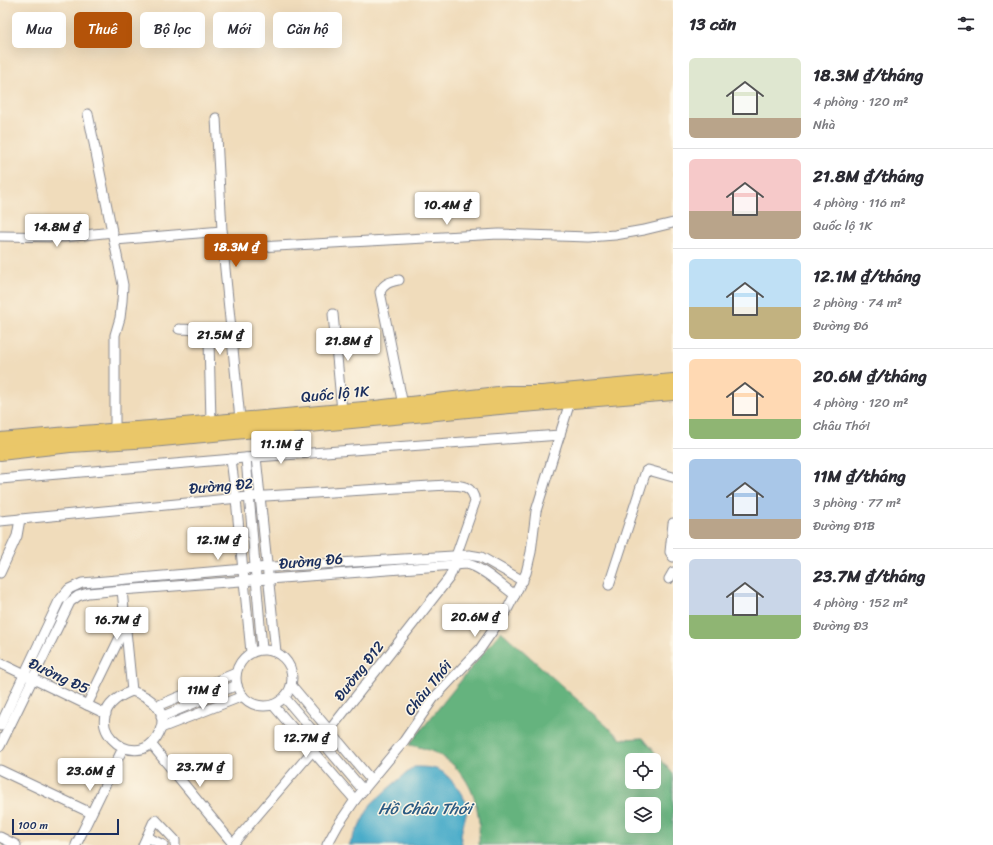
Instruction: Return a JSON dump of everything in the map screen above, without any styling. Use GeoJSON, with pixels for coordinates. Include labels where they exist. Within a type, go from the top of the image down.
{"type":"FeatureCollection","features":[{"type":"Feature","properties":{"kind":"main road","name":"Quốc lộ 1K"},"geometry":{"type":"LineString","coordinates":[[0,453],[70,445],[151,440],[510,406],[673,381]]}},
{"type":"Feature","properties":{"kind":"main road","name":"Quốc lộ 1K"},"geometry":{"type":"LineString","coordinates":[[0,440],[403,405],[507,393],[542,393],[570,396],[673,393]]}},
{"type":"Feature","properties":{"kind":"street"},"geometry":{"type":"LineString","coordinates":[[88,114],[123,285],[121,312],[115,335],[115,430]]}},
{"type":"Feature","properties":{"kind":"street"},"geometry":{"type":"LineString","coordinates":[[216,118],[223,249],[240,419]]}},
{"type":"Feature","properties":{"kind":"street"},"geometry":{"type":"LineString","coordinates":[[223,249],[499,234],[589,237],[615,235],[673,223]]}},
{"type":"Feature","properties":{"kind":"street"},"geometry":{"type":"LineString","coordinates":[[0,236],[114,236],[222,231]]}},
{"type":"Feature","properties":{"kind":"street"},"geometry":{"type":"LineString","coordinates":[[399,280],[388,282],[380,292],[403,405]]}},
{"type":"Feature","properties":{"kind":"street"},"geometry":{"type":"LineString","coordinates":[[333,314],[342,410]]}},
{"type":"Feature","properties":{"kind":"street"},"geometry":{"type":"LineString","coordinates":[[179,329],[204,332],[208,335],[211,422]]}},
{"type":"Feature","properties":{"kind":"street","name":"Châu Thới"},"geometry":{"type":"LineString","coordinates":[[327,845],[338,825],[370,780],[404,741],[433,700],[480,649],[508,610],[523,581],[531,552],[536,511],[560,435],[570,396]]}},
{"type":"Feature","properties":{"kind":"street"},"geometry":{"type":"LineString","coordinates":[[0,479],[256,456],[560,435]]}},
{"type":"Feature","properties":{"kind":"street"},"geometry":{"type":"LineString","coordinates":[[256,456],[276,652]]}},
{"type":"Feature","properties":{"kind":"street"},"geometry":{"type":"LineString","coordinates":[[246,458],[262,649]]}},
{"type":"Feature","properties":{"kind":"street"},"geometry":{"type":"LineString","coordinates":[[230,459],[236,498],[252,652]]}},
{"type":"Feature","properties":{"kind":"street"},"geometry":{"type":"LineString","coordinates":[[609,585],[646,472],[648,470],[673,478]]}},
{"type":"Feature","properties":{"kind":"street","name":"Đường Đ2"},"geometry":{"type":"LineString","coordinates":[[0,521],[260,496],[462,485],[474,495],[475,502],[456,560]]}},
{"type":"Feature","properties":{"kind":"street"},"geometry":{"type":"LineString","coordinates":[[0,573],[17,536],[20,519]]}},
{"type":"Feature","properties":{"kind":"street"},"geometry":{"type":"LineString","coordinates":[[673,523],[670,552],[673,557]]}},
{"type":"Feature","properties":{"kind":"street","name":"Đường Đ6"},"geometry":{"type":"LineString","coordinates":[[0,746],[3,727],[28,677],[62,619],[70,602],[78,596],[122,590],[394,569],[456,560],[469,554],[481,557],[523,581]]}},
{"type":"Feature","properties":{"kind":"street"},"geometry":{"type":"LineString","coordinates":[[393,558],[394,569]]}},
{"type":"Feature","properties":{"kind":"street","name":"Đường Đ6"},"geometry":{"type":"LineString","coordinates":[[28,677],[59,601],[69,589],[82,583],[393,558],[456,560],[473,565],[515,595]]}},
{"type":"Feature","properties":{"kind":"street","name":"Đường Đ12"},"geometry":{"type":"LineString","coordinates":[[233,845],[313,751],[449,578],[456,560]]}},
{"type":"Feature","properties":{"kind":"street"},"geometry":{"type":"LineString","coordinates":[[327,564],[327,574]]}},
{"type":"Feature","properties":{"kind":"street"},"geometry":{"type":"LineString","coordinates":[[161,576],[162,587]]}},
{"type":"Feature","properties":{"kind":"street"},"geometry":{"type":"LineString","coordinates":[[102,581],[103,592]]}},
{"type":"Feature","properties":{"kind":"street"},"geometry":{"type":"LineString","coordinates":[[122,590],[132,691]]}},
{"type":"Feature","properties":{"kind":"street"},"geometry":{"type":"LineString","coordinates":[[53,615],[62,619]]}},
{"type":"Feature","properties":{"kind":"street"},"geometry":{"type":"LineString","coordinates":[[87,705],[126,626]]}},
{"type":"Feature","properties":{"kind":"street"},"geometry":{"type":"LineString","coordinates":[[262,649],[276,652],[283,656],[290,666],[293,678],[292,686],[285,698],[273,705],[255,705],[243,696],[237,685],[236,673],[241,661],[252,652],[262,649]]}},
{"type":"Feature","properties":{"kind":"street","name":"Đường Đ5"},"geometry":{"type":"LineString","coordinates":[[0,663],[106,714]]}},
{"type":"Feature","properties":{"kind":"street"},"geometry":{"type":"LineString","coordinates":[[157,706],[236,673]]}},
{"type":"Feature","properties":{"kind":"street"},"geometry":{"type":"LineString","coordinates":[[161,717],[237,685]]}},
{"type":"Feature","properties":{"kind":"street"},"geometry":{"type":"LineString","coordinates":[[292,686],[370,780]]}},
{"type":"Feature","properties":{"kind":"street"},"geometry":{"type":"LineString","coordinates":[[132,691],[148,697],[157,706],[161,717],[161,728],[156,739],[151,744],[132,750],[123,748],[109,737],[106,728],[106,714],[111,704],[117,698],[132,691]]}},
{"type":"Feature","properties":{"kind":"street"},"geometry":{"type":"LineString","coordinates":[[193,691],[202,711]]}},
{"type":"Feature","properties":{"kind":"street"},"geometry":{"type":"LineString","coordinates":[[161,728],[243,696]]}},
{"type":"Feature","properties":{"kind":"street"},"geometry":{"type":"LineString","coordinates":[[285,698],[363,790]]}},
{"type":"Feature","properties":{"kind":"street"},"geometry":{"type":"LineString","coordinates":[[273,705],[355,800]]}},
{"type":"Feature","properties":{"kind":"street"},"geometry":{"type":"LineString","coordinates":[[151,744],[233,845]]}},
{"type":"Feature","properties":{"kind":"street"},"geometry":{"type":"LineString","coordinates":[[76,845],[123,748]]}},
{"type":"Feature","properties":{"kind":"street"},"geometry":{"type":"LineString","coordinates":[[0,770],[91,814]]}},
{"type":"Feature","properties":{"kind":"street"},"geometry":{"type":"LineString","coordinates":[[163,845],[145,841],[153,823],[156,820],[175,840],[175,845]]}},
{"type":"Feature","properties":{"kind":"street"},"geometry":{"type":"LineString","coordinates":[[0,837],[16,845]]}},
{"type":"Feature","properties":{"kind":"green space"},"geometry":{"type":"Polygon","coordinates":[[[501,631],[621,739],[643,738],[656,753],[625,753],[625,789],[661,789],[661,760],[673,774],[673,845],[479,845],[478,814],[475,800],[464,777],[446,759],[423,748],[409,745],[501,631]]]}},
{"type":"Feature","properties":{"kind":"water","name":"Hồ Châu Thới"},"geometry":{"type":"Polygon","coordinates":[[[414,767],[439,770],[452,781],[463,796],[468,806],[461,834],[462,845],[349,845],[371,804],[414,767]]]}}]}
